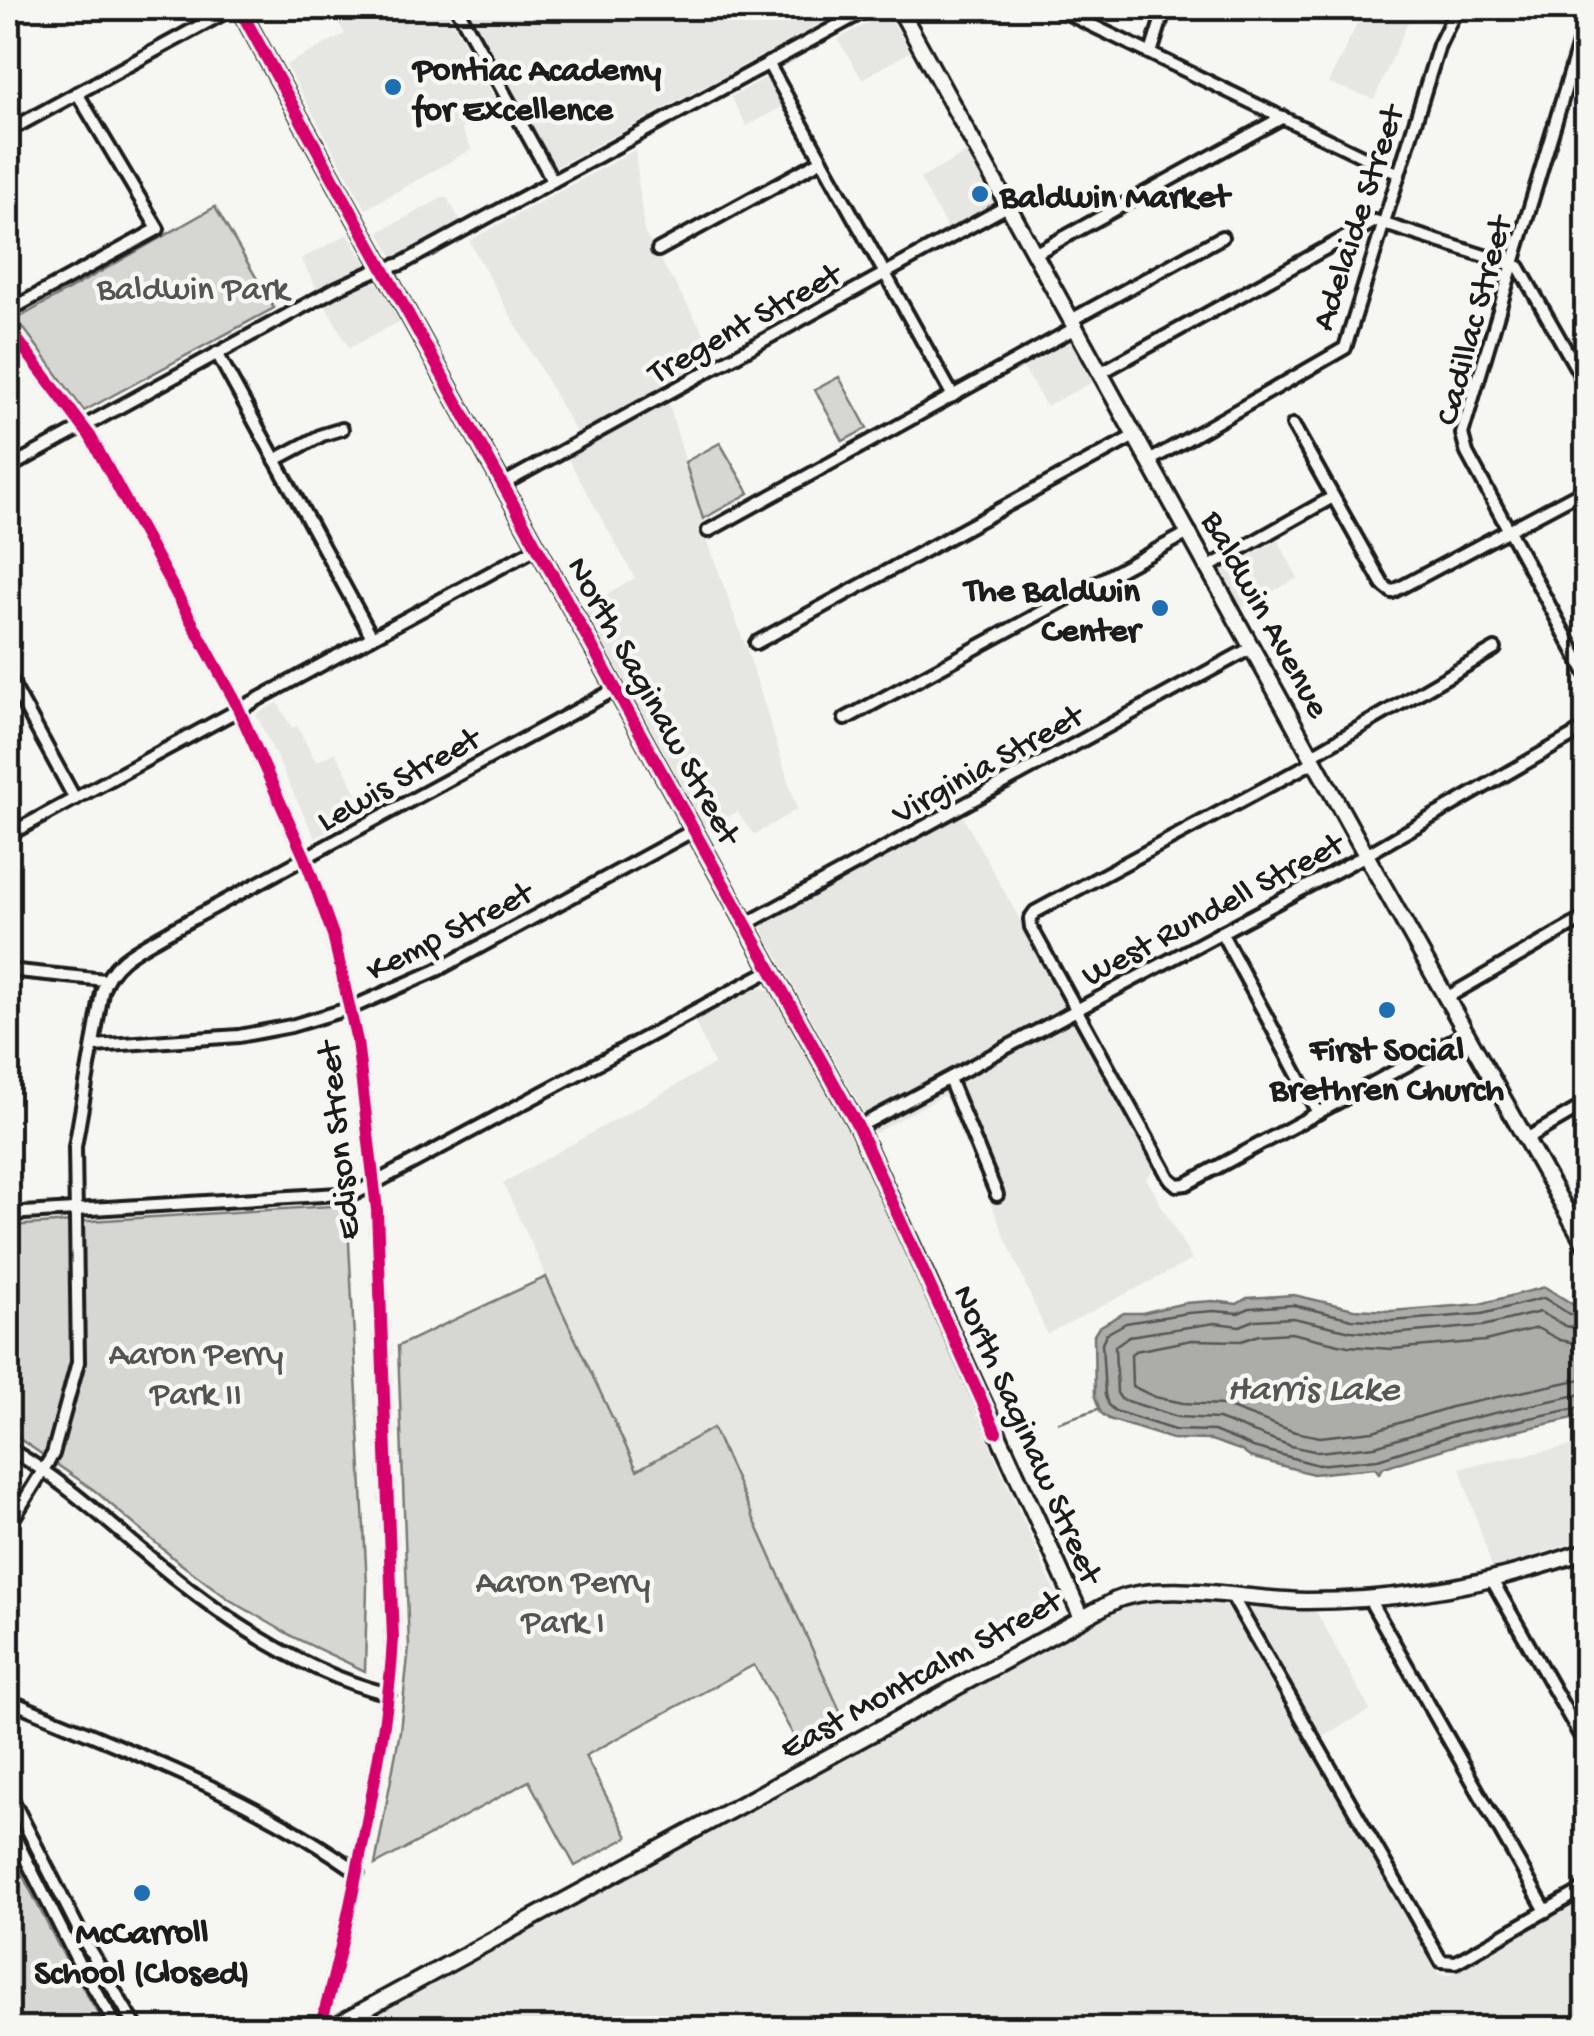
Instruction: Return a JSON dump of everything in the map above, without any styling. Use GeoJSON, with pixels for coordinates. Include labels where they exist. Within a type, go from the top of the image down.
{"type":"FeatureCollection","features":[{"type":"Feature","properties":{"kind":"main road","name":"North Saginaw Street"},"geometry":{"type":"LineString","coordinates":[[236,8],[858,1127],[1082,1618]]}},
{"type":"Feature","properties":{"kind":"main road","name":"Baldwin Avenue"},"geometry":{"type":"LineString","coordinates":[[898,8],[1586,1246]]}},
{"type":"Feature","properties":{"kind":"main road","name":"East Montcalm Street"},"geometry":{"type":"LineString","coordinates":[[331,2028],[1116,1600],[1147,1591],[1298,1601],[1368,1599],[1492,1580],[1586,1550]]}},
{"type":"Feature","properties":{"kind":"street"},"geometry":{"type":"LineString","coordinates":[[8,132],[236,8]]}},
{"type":"Feature","properties":{"kind":"street"},"geometry":{"type":"LineString","coordinates":[[457,8],[553,181]]}},
{"type":"Feature","properties":{"kind":"street"},"geometry":{"type":"LineString","coordinates":[[8,468],[337,288],[401,264],[870,8]]}},
{"type":"Feature","properties":{"kind":"street"},"geometry":{"type":"LineString","coordinates":[[1056,8],[1086,15],[1151,53],[1400,174]]}},
{"type":"Feature","properties":{"kind":"street"},"geometry":{"type":"LineString","coordinates":[[1151,53],[1166,8]]}},
{"type":"Feature","properties":{"kind":"street","name":"Adelaide Street"},"geometry":{"type":"LineString","coordinates":[[1150,460],[1344,350],[1438,45],[1457,8]]}},
{"type":"Feature","properties":{"kind":"street","name":"Cadillac Street"},"geometry":{"type":"LineString","coordinates":[[1586,20],[1462,434],[1466,450],[1586,673]]}},
{"type":"Feature","properties":{"kind":"street"},"geometry":{"type":"LineString","coordinates":[[768,63],[953,396]]}},
{"type":"Feature","properties":{"kind":"street"},"geometry":{"type":"LineString","coordinates":[[1572,70],[1586,97]]}},
{"type":"Feature","properties":{"kind":"street"},"geometry":{"type":"LineString","coordinates":[[8,312],[158,228],[76,94]]}},
{"type":"Feature","properties":{"kind":"street"},"geometry":{"type":"LineString","coordinates":[[1036,253],[1283,118]]}},
{"type":"Feature","properties":{"kind":"street"},"geometry":{"type":"LineString","coordinates":[[658,250],[822,160]]}},
{"type":"Feature","properties":{"kind":"street","name":"Tregent Street"},"geometry":{"type":"LineString","coordinates":[[504,484],[1009,206]]}},
{"type":"Feature","properties":{"kind":"street"},"geometry":{"type":"LineString","coordinates":[[1102,372],[1367,223],[1384,223],[1513,263],[1527,275],[1586,385]]}},
{"type":"Feature","properties":{"kind":"street"},"geometry":{"type":"LineString","coordinates":[[708,531],[953,396],[1222,237]]}},
{"type":"Feature","properties":{"kind":"street","name":"Edison Street"},"geometry":{"type":"LineString","coordinates":[[8,327],[83,426],[239,710],[305,858],[333,935],[351,1008],[374,1186],[393,1588],[389,1694],[342,1952],[320,2028]]}},
{"type":"Feature","properties":{"kind":"street"},"geometry":{"type":"LineString","coordinates":[[217,354],[372,637]]}},
{"type":"Feature","properties":{"kind":"street"},"geometry":{"type":"LineString","coordinates":[[1293,425],[1382,585],[1390,592],[1586,490]]}},
{"type":"Feature","properties":{"kind":"street"},"geometry":{"type":"LineString","coordinates":[[276,460],[322,434],[342,429]]}},
{"type":"Feature","properties":{"kind":"street"},"geometry":{"type":"LineString","coordinates":[[756,643],[1136,434]]}},
{"type":"Feature","properties":{"kind":"street"},"geometry":{"type":"LineString","coordinates":[[1209,567],[1334,497]]}},
{"type":"Feature","properties":{"kind":"street"},"geometry":{"type":"LineString","coordinates":[[845,719],[1190,532]]}},
{"type":"Feature","properties":{"kind":"street"},"geometry":{"type":"LineString","coordinates":[[8,835],[538,547]]}},
{"type":"Feature","properties":{"kind":"street","name":"Virginia Street"},"geometry":{"type":"LineString","coordinates":[[746,924],[1252,647]]}},
{"type":"Feature","properties":{"kind":"street"},"geometry":{"type":"LineString","coordinates":[[1466,1034],[1186,1184],[1175,1184],[1030,925],[1033,913],[1313,758],[1495,649]]}},
{"type":"Feature","properties":{"kind":"street"},"geometry":{"type":"LineString","coordinates":[[8,676],[74,799]]}},
{"type":"Feature","properties":{"kind":"street","name":"Lewis Street"},"geometry":{"type":"LineString","coordinates":[[106,980],[118,962],[144,946],[616,688]]}},
{"type":"Feature","properties":{"kind":"street","name":"West Rundell Street"},"geometry":{"type":"LineString","coordinates":[[858,1127],[1366,855],[1586,728]]}},
{"type":"Feature","properties":{"kind":"street","name":"Kemp Street"},"geometry":{"type":"LineString","coordinates":[[94,1046],[228,1038],[291,1026],[351,1008],[437,970],[694,830]]}},
{"type":"Feature","properties":{"kind":"street"},"geometry":{"type":"LineString","coordinates":[[1446,998],[1586,917]]}},
{"type":"Feature","properties":{"kind":"street"},"geometry":{"type":"LineString","coordinates":[[1221,932],[1318,1113]]}},
{"type":"Feature","properties":{"kind":"street"},"geometry":{"type":"LineString","coordinates":[[8,970],[106,980],[77,1133],[78,1362],[60,1436],[44,1471],[8,1526]]}},
{"type":"Feature","properties":{"kind":"street"},"geometry":{"type":"LineString","coordinates":[[8,1214],[341,1196],[374,1186],[771,970]]}},
{"type":"Feature","properties":{"kind":"street"},"geometry":{"type":"LineString","coordinates":[[949,1079],[997,1196]]}},
{"type":"Feature","properties":{"kind":"street"},"geometry":{"type":"LineString","coordinates":[[1526,1140],[1586,1104]]}},
{"type":"Feature","properties":{"kind":"street"},"geometry":{"type":"LineString","coordinates":[[8,1448],[97,1509],[183,1584],[234,1621],[322,1669],[389,1694]]}},
{"type":"Feature","properties":{"kind":"street"},"geometry":{"type":"LineString","coordinates":[[1492,1580],[1586,1746]]}},
{"type":"Feature","properties":{"kind":"street"},"geometry":{"type":"LineString","coordinates":[[1233,1598],[1438,1957],[1445,1963],[1456,1962],[1586,1888]]}},
{"type":"Feature","properties":{"kind":"street"},"geometry":{"type":"LineString","coordinates":[[1368,1599],[1546,1911]]}},
{"type":"Feature","properties":{"kind":"street"},"geometry":{"type":"LineString","coordinates":[[8,1700],[233,1796],[296,1830],[358,1872]]}},
{"type":"Feature","properties":{"kind":"street"},"geometry":{"type":"LineString","coordinates":[[8,1791],[86,1944],[137,2028]]}},
{"type":"Feature","properties":{"kind":"street"},"geometry":{"type":"LineString","coordinates":[[20,1816],[8,1824],[78,1962],[118,2028]]}},
{"type":"Feature","properties":{"kind":"shaded area","name":"Pontiac Academy for Excellence"},"geometry":{"type":"Polygon","coordinates":[[[330,8],[445,8],[500,108],[461,129],[472,149],[366,209],[286,65],[345,34],[330,8]]]}},
{"type":"Feature","properties":{"kind":"shaded area"},"geometry":{"type":"Polygon","coordinates":[[[467,8],[850,8],[554,168],[467,8]]]}},
{"type":"Feature","properties":{"kind":"shaded area"},"geometry":{"type":"Polygon","coordinates":[[[1365,8],[1450,8],[1440,25],[1412,13],[1374,99],[1328,83],[1365,8]]]}},
{"type":"Feature","properties":{"kind":"shaded area"},"geometry":{"type":"Polygon","coordinates":[[[888,12],[910,52],[862,79],[838,39],[888,12]]]}},
{"type":"Feature","properties":{"kind":"shaded area"},"geometry":{"type":"Polygon","coordinates":[[[769,76],[785,105],[747,126],[731,97],[769,76]]]}},
{"type":"Feature","properties":{"kind":"shaded area"},"geometry":{"type":"Polygon","coordinates":[[[635,150],[644,232],[717,355],[577,434],[469,241],[635,150]]]}},
{"type":"Feature","properties":{"kind":"shaded area"},"geometry":{"type":"Polygon","coordinates":[[[966,153],[997,206],[949,232],[920,179],[966,153]]]}},
{"type":"Feature","properties":{"kind":"shaded area"},"geometry":{"type":"Polygon","coordinates":[[[446,196],[462,224],[395,261],[379,232],[446,196]]]}},
{"type":"Feature","properties":{"kind":"shaded area"},"geometry":{"type":"Polygon","coordinates":[[[348,234],[401,321],[349,348],[301,259],[348,234]]]}},
{"type":"Feature","properties":{"kind":"shaded area"},"geometry":{"type":"Polygon","coordinates":[[[1071,339],[1095,381],[1046,406],[1022,365],[1071,339]]]}},
{"type":"Feature","properties":{"kind":"shaded area"},"geometry":{"type":"Polygon","coordinates":[[[668,401],[708,542],[797,809],[754,835],[737,812],[706,828],[584,608],[635,578],[567,457],[668,401]]]}},
{"type":"Feature","properties":{"kind":"shaded area"},"geometry":{"type":"Polygon","coordinates":[[[1278,540],[1298,578],[1240,609],[1221,572],[1278,540]]]}},
{"type":"Feature","properties":{"kind":"shaded area"},"geometry":{"type":"Polygon","coordinates":[[[278,703],[292,728],[297,726],[316,762],[335,752],[366,810],[315,838],[256,714],[278,703]]]}},
{"type":"Feature","properties":{"kind":"shaded area"},"geometry":{"type":"Polygon","coordinates":[[[962,815],[1156,1167],[1146,1178],[1192,1260],[1047,1334],[944,1095],[875,1133],[760,925],[962,815]]]}},
{"type":"Feature","properties":{"kind":"shaded area"},"geometry":{"type":"Polygon","coordinates":[[[755,986],[778,993],[843,1113],[1059,1601],[844,1720],[713,1429],[637,1471],[503,1183],[714,1064],[695,1022],[755,986]]]}},
{"type":"Feature","properties":{"kind":"shaded area"},"geometry":{"type":"Polygon","coordinates":[[[1586,1443],[1586,1538],[1493,1570],[1460,1468],[1586,1443]]]}},
{"type":"Feature","properties":{"kind":"shaded area"},"geometry":{"type":"Polygon","coordinates":[[[1160,1600],[1316,1611],[1370,1710],[1320,1738],[1306,1712],[1295,1719],[1439,1973],[1449,1975],[1586,1897],[1586,2028],[351,2028],[1124,1607],[1160,1600]]]}},
{"type":"Feature","properties":{"kind":"green space","name":"Baldwin Park"},"geometry":{"type":"Polygon","coordinates":[[[215,207],[274,308],[84,411],[17,319],[215,207]]]}},
{"type":"Feature","properties":{"kind":"green space"},"geometry":{"type":"Polygon","coordinates":[[[839,377],[867,428],[843,441],[815,390],[839,377]]]}},
{"type":"Feature","properties":{"kind":"green space"},"geometry":{"type":"Polygon","coordinates":[[[720,443],[749,493],[703,519],[685,462],[720,443]]]}},
{"type":"Feature","properties":{"kind":"green space","name":"Aaron Perry Park II"},"geometry":{"type":"Polygon","coordinates":[[[347,1205],[367,1585],[365,1671],[295,1638],[230,1600],[177,1561],[94,1490],[8,1431],[8,1226],[347,1205]]]}},
{"type":"Feature","properties":{"kind":"green space","name":"Aaron Perry Park I"},"geometry":{"type":"Polygon","coordinates":[[[546,1277],[637,1470],[713,1428],[844,1720],[799,1745],[754,1665],[585,1756],[628,1837],[575,1866],[529,1781],[375,1865],[400,1731],[409,1647],[398,1346],[546,1277]]]}},
{"type":"Feature","properties":{"kind":"green space"},"geometry":{"type":"Polygon","coordinates":[[[8,1846],[59,1947],[107,2028],[8,2028],[8,1846]]]}},
{"type":"Feature","properties":{"kind":"water","name":"Harris Lake"},"geometry":{"type":"Polygon","coordinates":[[[1545,1287],[1586,1309],[1586,1415],[1460,1444],[1384,1467],[1379,1473],[1375,1468],[1313,1474],[1250,1457],[1211,1440],[1172,1439],[1109,1419],[1101,1413],[1095,1397],[1094,1335],[1099,1327],[1124,1313],[1185,1303],[1237,1304],[1247,1298],[1294,1295],[1354,1309],[1391,1311],[1480,1304],[1545,1287]]]}},
{"type":"Feature","properties":{"kind":"waterway"},"geometry":{"type":"LineString","coordinates":[[1059,1422],[1098,1409]]}},
{"type":"Feature","properties":{"kind":"cycle path"},"geometry":{"type":"LineString","coordinates":[[239,8],[858,1127],[996,1432]]}},
{"type":"Feature","properties":{"kind":"cycle path"},"geometry":{"type":"LineString","coordinates":[[8,327],[90,436],[234,699],[305,858],[333,935],[357,1041],[377,1210],[393,1639],[387,1706],[368,1816],[320,2028]]}},
{"type":"Feature","properties":{"kind":"place","name":"Pontiac Academy for Excellence"},"geometry":{"type":"Point","coordinates":[393,87]}},
{"type":"Feature","properties":{"kind":"place","name":"Baldwin Market"},"geometry":{"type":"Point","coordinates":[980,194]}},
{"type":"Feature","properties":{"kind":"place","name":"The Baldwin Center"},"geometry":{"type":"Point","coordinates":[1160,608]}},
{"type":"Feature","properties":{"kind":"place","name":"First Social Brethren Church"},"geometry":{"type":"Point","coordinates":[1387,1010]}},
{"type":"Feature","properties":{"kind":"place","name":"McCarroll School (Closed)"},"geometry":{"type":"Point","coordinates":[142,1893]}}]}
